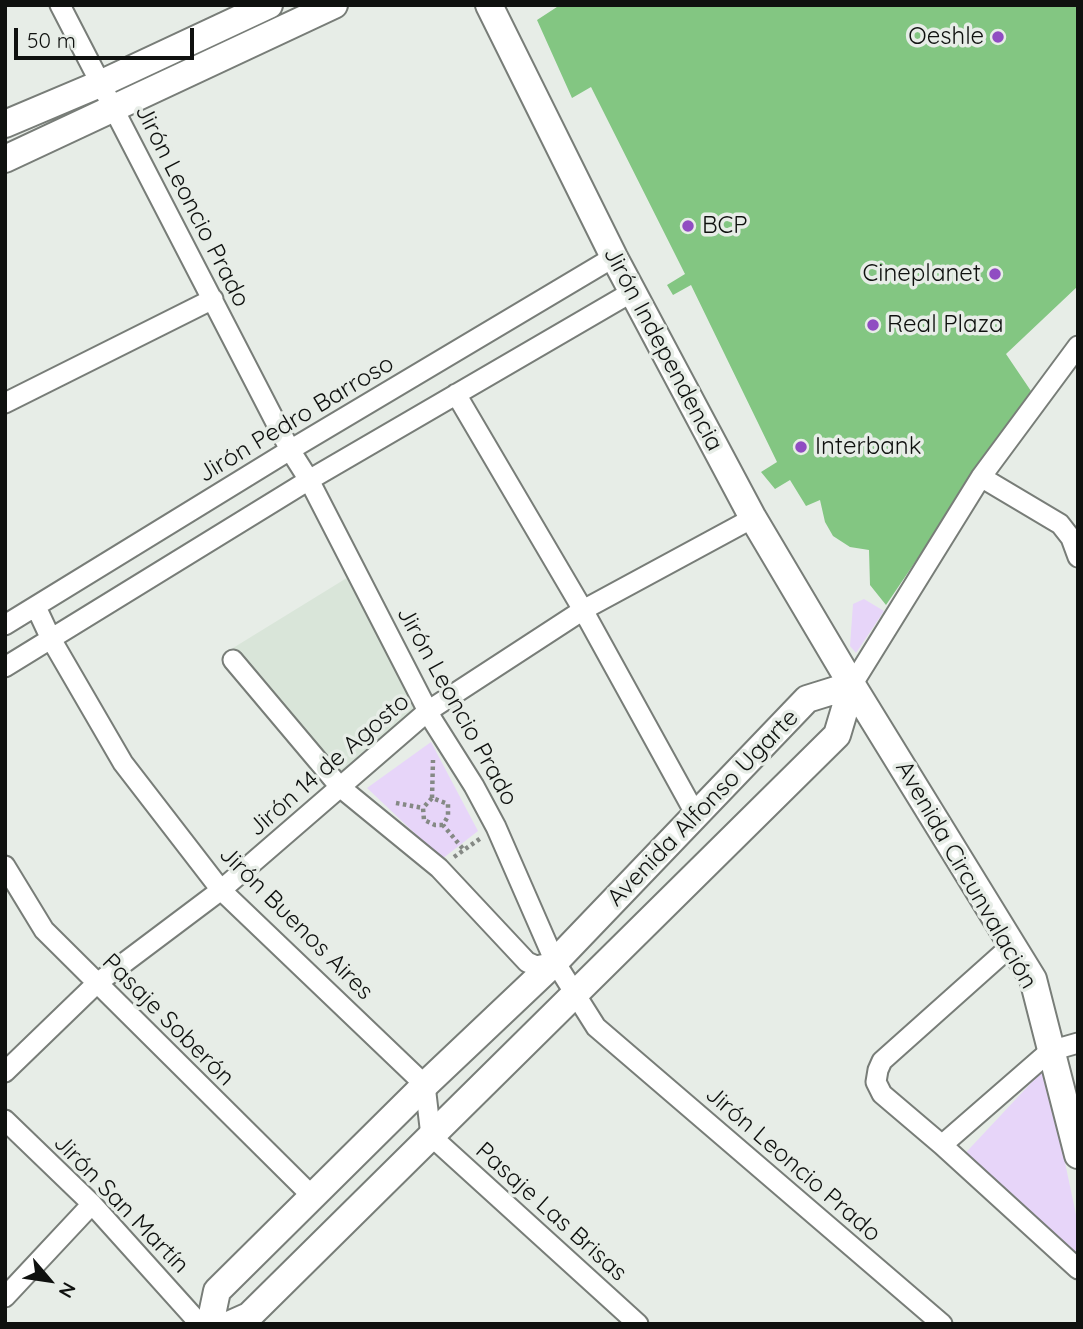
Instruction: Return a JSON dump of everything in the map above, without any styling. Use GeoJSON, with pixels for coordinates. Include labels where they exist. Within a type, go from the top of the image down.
{"type":"FeatureCollection","features":[{"type":"Feature","properties":{"kind":"main road"},"geometry":{"type":"LineString","coordinates":[[5,124],[103,83],[269,5]]}},
{"type":"Feature","properties":{"kind":"main road"},"geometry":{"type":"LineString","coordinates":[[5,159],[334,5]]}},
{"type":"Feature","properties":{"kind":"main road","name":"Jirón Independencia"},"geometry":{"type":"LineString","coordinates":[[489,5],[632,292],[753,518],[852,685]]}},
{"type":"Feature","properties":{"kind":"main road","name":"Avenida Alfonso Ugarte"},"geometry":{"type":"LineString","coordinates":[[210,1324],[217,1291],[425,1085],[555,962],[807,699],[852,685]]}},
{"type":"Feature","properties":{"kind":"main road","name":"Avenida Alfonso Ugarte"},"geometry":{"type":"LineString","coordinates":[[231,1324],[248,1316],[837,735],[852,685]]}},
{"type":"Feature","properties":{"kind":"main road","name":"Avenida Circunvalación"},"geometry":{"type":"LineString","coordinates":[[852,685],[1033,979],[1078,1155]]}},
{"type":"Feature","properties":{"kind":"street","name":"Jirón Leoncio Prado"},"geometry":{"type":"LineString","coordinates":[[60,5],[428,711],[496,827],[555,962],[596,1027],[942,1324]]}},
{"type":"Feature","properties":{"kind":"street","name":"Jirón Pedro Barroso"},"geometry":{"type":"LineString","coordinates":[[5,625],[290,450],[614,257]]}},
{"type":"Feature","properties":{"kind":"street"},"geometry":{"type":"LineString","coordinates":[[5,667],[309,480],[632,292]]}},
{"type":"Feature","properties":{"kind":"street"},"geometry":{"type":"LineString","coordinates":[[5,403],[213,299]]}},
{"type":"Feature","properties":{"kind":"street"},"geometry":{"type":"LineString","coordinates":[[852,685],[981,477],[1078,346]]}},
{"type":"Feature","properties":{"kind":"street"},"geometry":{"type":"LineString","coordinates":[[456,394],[583,610],[696,815]]}},
{"type":"Feature","properties":{"kind":"street"},"geometry":{"type":"LineString","coordinates":[[981,477],[1059,524],[1071,538],[1078,557]]}},
{"type":"Feature","properties":{"kind":"street","name":"Jirón 14 de Agosto"},"geometry":{"type":"LineString","coordinates":[[5,1072],[96,985],[221,890],[428,711],[583,610],[753,518]]}},
{"type":"Feature","properties":{"kind":"street","name":"Jirón Buenos Aires"},"geometry":{"type":"LineString","coordinates":[[36,607],[51,639],[123,763],[221,890],[425,1085]]}},
{"type":"Feature","properties":{"kind":"street"},"geometry":{"type":"LineString","coordinates":[[233,660],[340,787],[439,868],[527,962],[536,966],[555,962]]}},
{"type":"Feature","properties":{"kind":"street","name":"Pasaje Soberón"},"geometry":{"type":"LineString","coordinates":[[5,866],[44,930],[96,985],[313,1197]]}},
{"type":"Feature","properties":{"kind":"street"},"geometry":{"type":"LineString","coordinates":[[1012,945],[882,1061],[877,1070],[876,1082],[882,1094],[1078,1269]]}},
{"type":"Feature","properties":{"kind":"street"},"geometry":{"type":"LineString","coordinates":[[942,1145],[1050,1051],[1078,1043]]}},
{"type":"Feature","properties":{"kind":"street"},"geometry":{"type":"LineString","coordinates":[[425,1085],[431,1136]]}},
{"type":"Feature","properties":{"kind":"street","name":"Jirón San Martín"},"geometry":{"type":"LineString","coordinates":[[5,1120],[92,1203],[200,1324]]}},
{"type":"Feature","properties":{"kind":"street","name":"Pasaje Las Brisas"},"geometry":{"type":"LineString","coordinates":[[431,1136],[638,1324]]}},
{"type":"Feature","properties":{"kind":"street"},"geometry":{"type":"LineString","coordinates":[[5,1297],[92,1203]]}},
{"type":"Feature","properties":{"kind":"path"},"geometry":{"type":"LineString","coordinates":[[443,825],[448,816],[448,804],[432,798],[423,808],[424,820],[443,825],[464,850]]}},
{"type":"Feature","properties":{"kind":"path"},"geometry":{"type":"LineString","coordinates":[[439,868],[496,827]]}},
{"type":"Feature","properties":{"kind":"shaded area"},"geometry":{"type":"Polygon","coordinates":[[[350,576],[415,709],[340,772],[233,648],[350,576]]]}},
{"type":"Feature","properties":{"kind":"shaded area"},"geometry":{"type":"Polygon","coordinates":[[[864,599],[884,611],[856,653],[850,646],[853,604],[864,599]]]}},
{"type":"Feature","properties":{"kind":"shaded area"},"geometry":{"type":"Polygon","coordinates":[[[431,742],[478,831],[442,859],[367,788],[431,742]]]}},
{"type":"Feature","properties":{"kind":"shaded area"},"geometry":{"type":"Polygon","coordinates":[[[1045,1068],[1078,1224],[1078,1274],[957,1162],[1045,1068]]]}},
{"type":"Feature","properties":{"kind":"building","name":"Real Plaza"},"geometry":{"type":"Polygon","coordinates":[[[560,5],[1078,5],[1078,286],[1006,354],[1031,391],[886,605],[870,585],[869,550],[850,547],[833,536],[825,522],[820,500],[806,506],[790,480],[775,489],[761,472],[777,462],[691,285],[673,295],[667,285],[685,274],[591,87],[572,98],[537,20],[560,5]]]}},
{"type":"Feature","properties":{"kind":"place","name":"Oeshle"},"geometry":{"type":"Point","coordinates":[998,37]}},
{"type":"Feature","properties":{"kind":"place","name":"BCP"},"geometry":{"type":"Point","coordinates":[688,226]}},
{"type":"Feature","properties":{"kind":"place","name":"Cineplanet"},"geometry":{"type":"Point","coordinates":[995,274]}},
{"type":"Feature","properties":{"kind":"place","name":"Real Plaza"},"geometry":{"type":"Point","coordinates":[873,325]}},
{"type":"Feature","properties":{"kind":"place","name":"Interbank"},"geometry":{"type":"Point","coordinates":[801,447]}}]}
